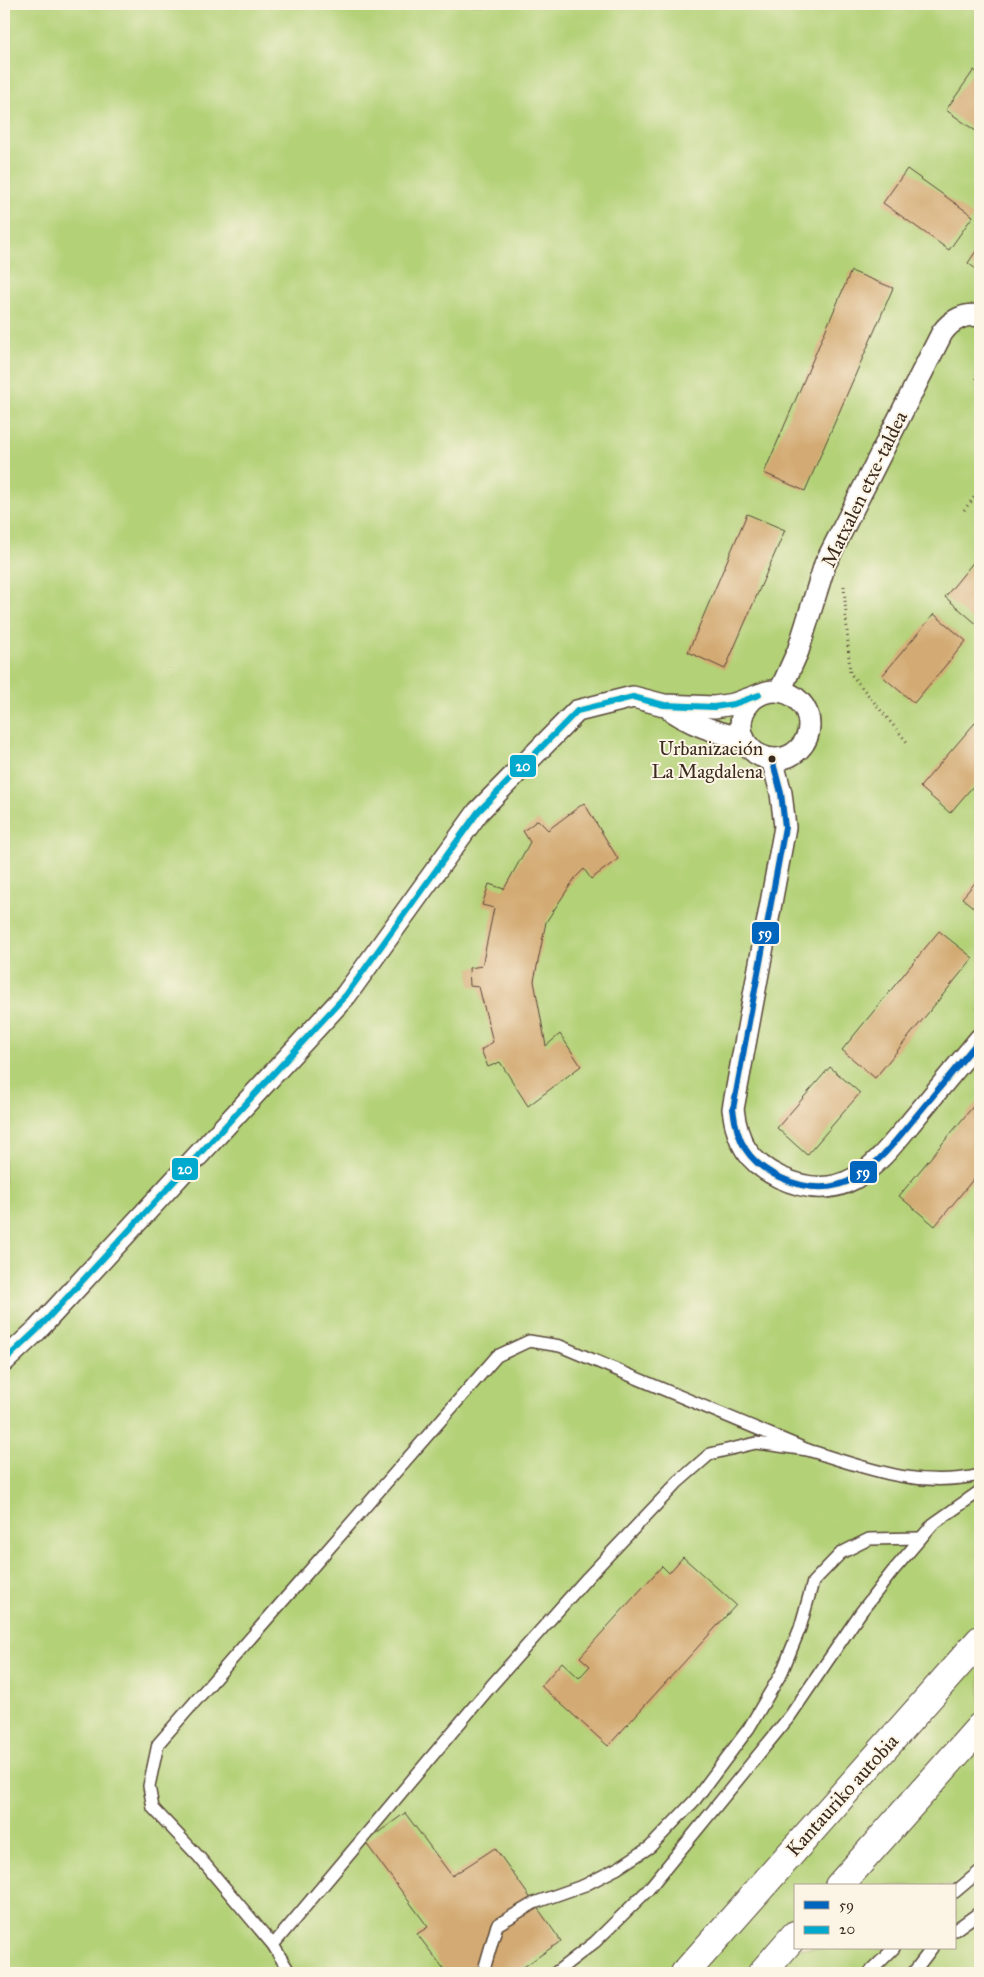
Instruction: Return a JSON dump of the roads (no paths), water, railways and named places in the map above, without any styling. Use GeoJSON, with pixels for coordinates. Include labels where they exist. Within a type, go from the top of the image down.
{"type":"FeatureCollection","features":[{"type":"Feature","properties":{"kind":"highway","name":"Kantauriko autobia"},"geometry":{"type":"LineString","coordinates":[[685,1973],[980,1640]]}},
{"type":"Feature","properties":{"kind":"highway"},"geometry":{"type":"LineString","coordinates":[[841,1884],[980,1727]]}},
{"type":"Feature","properties":{"kind":"highway"},"geometry":{"type":"LineString","coordinates":[[762,1973],[794,1937]]}},
{"type":"Feature","properties":{"kind":"street","name":"Matxalen etxe-taldea"},"geometry":{"type":"LineString","coordinates":[[780,691],[798,651],[826,564],[942,333],[948,324],[964,316],[978,316]]}},
{"type":"Feature","properties":{"kind":"street"},"geometry":{"type":"LineString","coordinates":[[4,1361],[37,1330],[346,995],[478,812],[578,711],[633,697],[664,705],[714,707],[734,704],[769,691],[780,691],[791,694],[800,702],[806,712],[809,723],[808,734],[799,749],[784,758],[772,759],[756,753],[744,739],[741,719],[745,709],[759,695]]}},
{"type":"Feature","properties":{"kind":"street"},"geometry":{"type":"LineString","coordinates":[[664,705],[679,716],[713,732],[744,739]]}},
{"type":"Feature","properties":{"kind":"street"},"geometry":{"type":"LineString","coordinates":[[772,759],[781,793],[785,827],[733,1108],[736,1132],[751,1157],[767,1171],[794,1184],[823,1188],[844,1183],[875,1165],[980,1039]]}},
{"type":"Feature","properties":{"kind":"lane"},"geometry":{"type":"LineString","coordinates":[[290,1973],[273,1945],[199,1857],[153,1808],[149,1786],[158,1744],[498,1356],[529,1341],[560,1346],[808,1450],[888,1475],[928,1480],[964,1479],[980,1475]]}},
{"type":"Feature","properties":{"kind":"lane"},"geometry":{"type":"LineString","coordinates":[[273,1945],[491,1686],[587,1578],[678,1482],[710,1454],[756,1443],[808,1450]]}},
{"type":"Feature","properties":{"kind":"lane"},"geometry":{"type":"LineString","coordinates":[[555,1973],[595,1942],[653,1884],[790,1716],[861,1612],[921,1538],[933,1524],[980,1491]]}},
{"type":"Feature","properties":{"kind":"lane"},"geometry":{"type":"LineString","coordinates":[[483,1973],[497,1925],[534,1903],[585,1885],[618,1868],[650,1846],[695,1800],[750,1728],[782,1672],[800,1628],[813,1582],[841,1553],[869,1539],[921,1538]]}},
{"type":"Feature","properties":{"kind":"lane"},"geometry":{"type":"LineString","coordinates":[[956,1891],[980,1871]]}},
{"type":"Feature","properties":{"kind":"lane"},"geometry":{"type":"LineString","coordinates":[[956,1929],[980,1912]]}},
{"type":"Feature","properties":{"kind":"lane"},"geometry":{"type":"LineString","coordinates":[[869,1973],[892,1950]]}},
{"type":"Feature","properties":{"kind":"lane"},"geometry":{"type":"LineString","coordinates":[[914,1973],[931,1950]]}},
{"type":"Feature","properties":{"kind":"place","name":"Urbanización La Magdalena"},"geometry":{"type":"Point","coordinates":[772,759]}}]}
